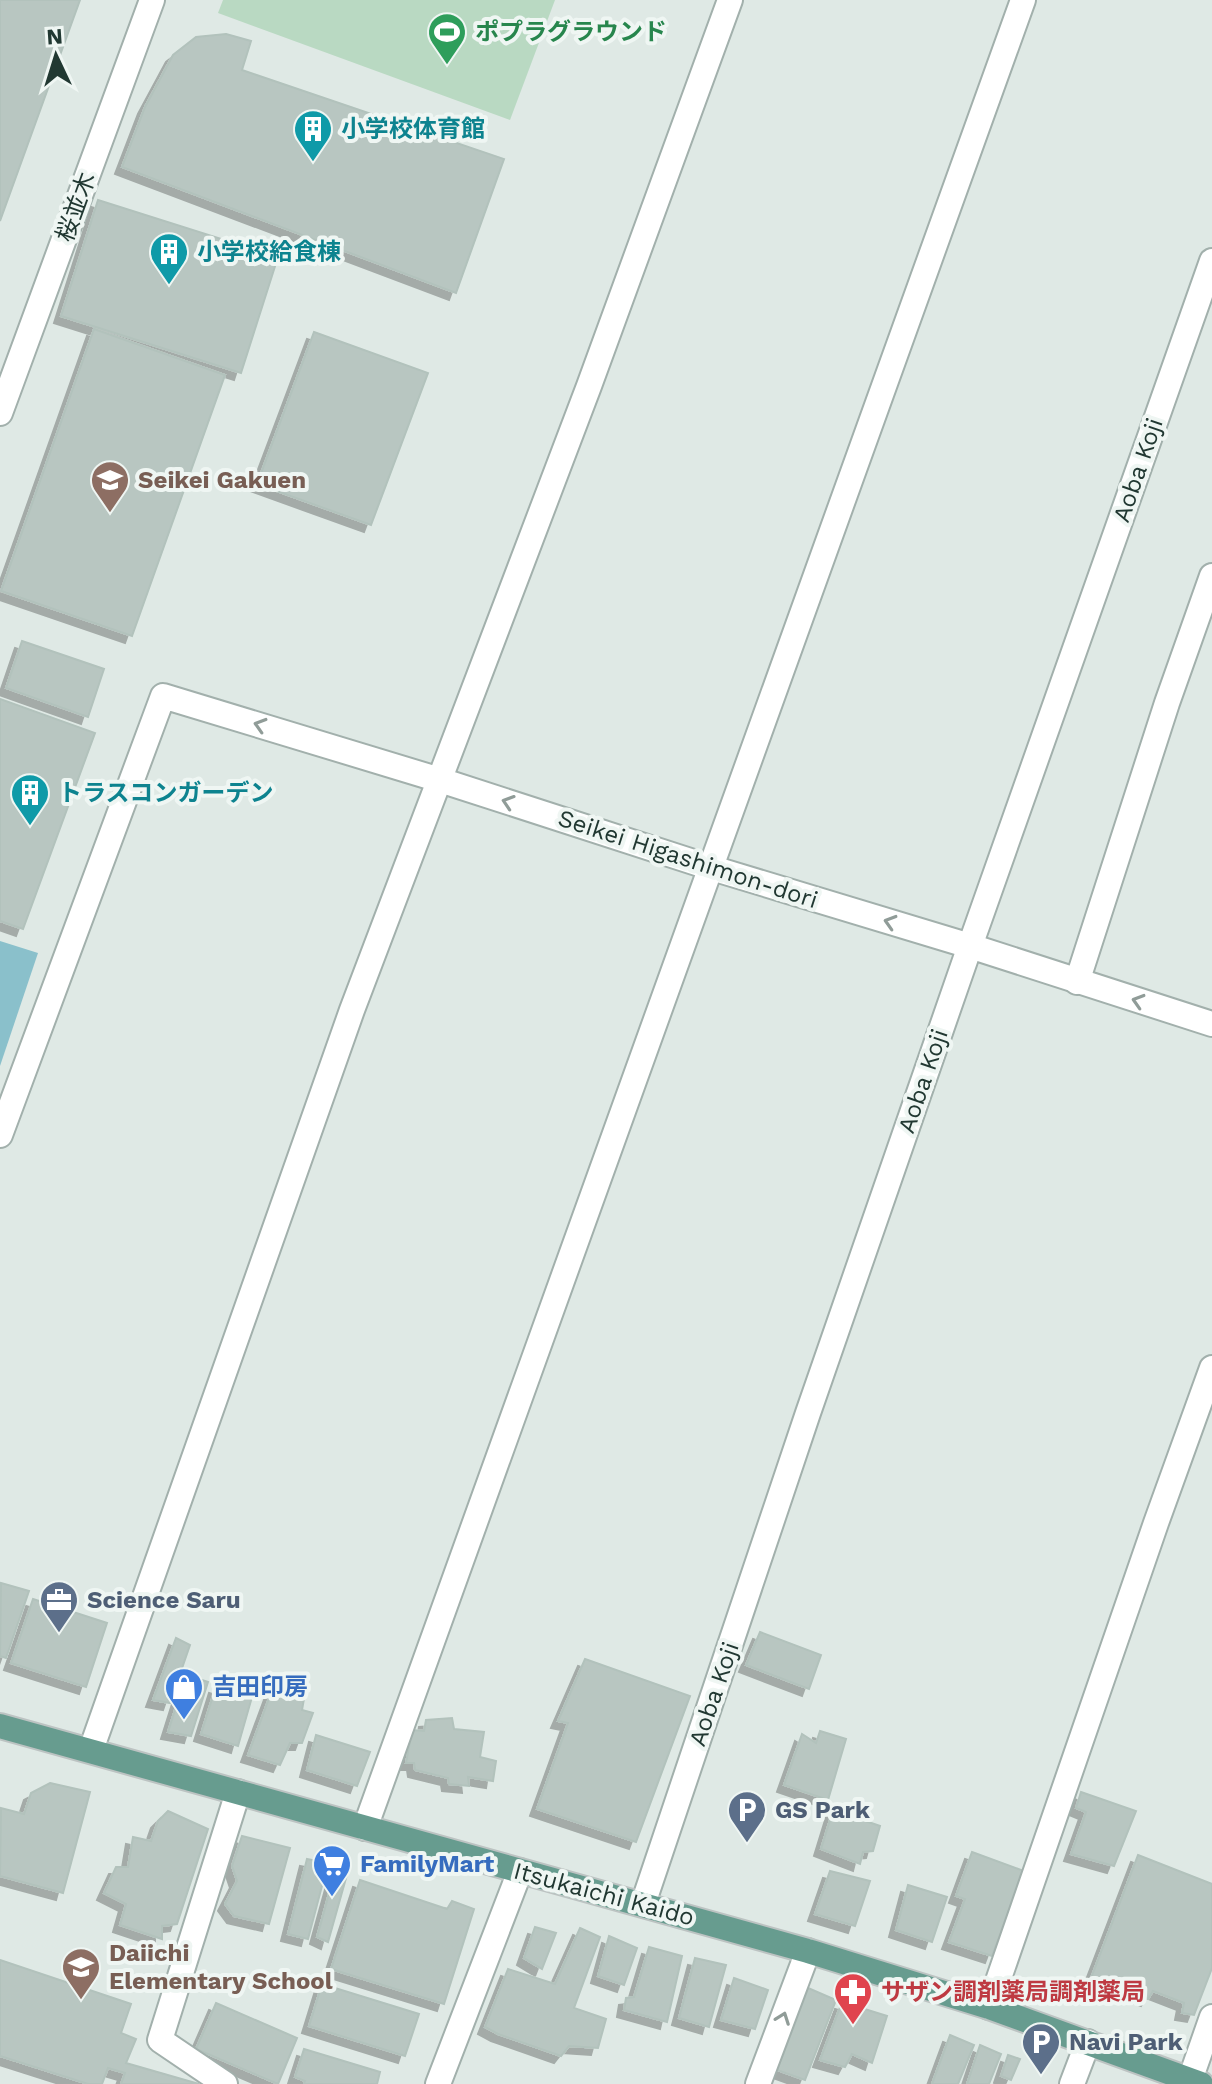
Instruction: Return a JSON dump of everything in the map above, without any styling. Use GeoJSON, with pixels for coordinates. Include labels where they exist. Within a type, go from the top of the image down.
{"type":"FeatureCollection","features":[{"type":"Feature","properties":{"kind":"main road","name":"Itsukaichi Kaido"},"geometry":{"type":"LineString","coordinates":[[0,1726],[808,1951],[989,2007],[1195,2082]]}},
{"type":"Feature","properties":{"kind":"street","name":"桜並木"},"geometry":{"type":"LineString","coordinates":[[0,413],[152,0]]}},
{"type":"Feature","properties":{"kind":"street"},"geometry":{"type":"LineString","coordinates":[[91,1750],[352,1010],[583,401],[730,0]]}},
{"type":"Feature","properties":{"kind":"street"},"geometry":{"type":"LineString","coordinates":[[365,1828],[1023,0]]}},
{"type":"Feature","properties":{"kind":"street","name":"Aoba Koji"},"geometry":{"type":"LineString","coordinates":[[643,1904],[808,1413],[1212,261]]}},
{"type":"Feature","properties":{"kind":"street"},"geometry":{"type":"LineString","coordinates":[[1077,982],[1167,703],[1212,576]]}},
{"type":"Feature","properties":{"kind":"street","name":"Seikei Higashimon-dori"},"geometry":{"type":"LineString","coordinates":[[0,1135],[163,696],[440,780],[1212,1024]]}},
{"type":"Feature","properties":{"kind":"street"},"geometry":{"type":"LineString","coordinates":[[989,2007],[1212,1368]]}},
{"type":"Feature","properties":{"kind":"street"},"geometry":{"type":"LineString","coordinates":[[225,2084],[160,2040],[238,1792]]}},
{"type":"Feature","properties":{"kind":"street"},"geometry":{"type":"LineString","coordinates":[[438,2084],[520,1871]]}},
{"type":"Feature","properties":{"kind":"street"},"geometry":{"type":"LineString","coordinates":[[758,2084],[808,1951]]}},
{"type":"Feature","properties":{"kind":"street"},"geometry":{"type":"LineString","coordinates":[[1195,2082],[1212,2017]]}},
{"type":"Feature","properties":{"kind":"street"},"geometry":{"type":"LineString","coordinates":[[1072,2084],[1088,2042]]}},
{"type":"Feature","properties":{"kind":"green space","name":"ポプラグラウンド"},"geometry":{"type":"Polygon","coordinates":[[[223,0],[555,0],[510,120],[218,13],[223,0]]]}},
{"type":"Feature","properties":{"kind":"water"},"geometry":{"type":"Polygon","coordinates":[[[0,941],[38,953],[0,1066],[0,941]]]}},
{"type":"Feature","properties":{"kind":"building"},"geometry":{"type":"Polygon","coordinates":[[[0,0],[80,0],[0,221],[0,0]]]}},
{"type":"Feature","properties":{"kind":"building","name":"小学校体育館"},"geometry":{"type":"Polygon","coordinates":[[[226,34],[251,41],[242,70],[504,159],[456,293],[122,167],[145,107],[173,55],[196,37],[226,34]]]}},
{"type":"Feature","properties":{"kind":"building","name":"小学校給食棟"},"geometry":{"type":"Polygon","coordinates":[[[98,200],[278,257],[241,373],[61,316],[98,200]]]}},
{"type":"Feature","properties":{"kind":"building"},"geometry":{"type":"Polygon","coordinates":[[[94,329],[225,375],[132,636],[1,591],[94,329]]]}},
{"type":"Feature","properties":{"kind":"building"},"geometry":{"type":"Polygon","coordinates":[[[314,332],[428,373],[371,525],[257,484],[314,332]]]}},
{"type":"Feature","properties":{"kind":"building"},"geometry":{"type":"Polygon","coordinates":[[[22,641],[104,669],[88,717],[6,688],[22,641]]]}},
{"type":"Feature","properties":{"kind":"building","name":"トラスコンガーデン"},"geometry":{"type":"Polygon","coordinates":[[[0,699],[95,733],[23,929],[0,921],[0,699]]]}},
{"type":"Feature","properties":{"kind":"building"},"geometry":{"type":"Polygon","coordinates":[[[1,1583],[29,1591],[6,1658],[0,1656],[1,1583]]]}},
{"type":"Feature","properties":{"kind":"building"},"geometry":{"type":"Polygon","coordinates":[[[33,1599],[107,1623],[86,1687],[11,1663],[33,1599]]]}},
{"type":"Feature","properties":{"kind":"building"},"geometry":{"type":"Polygon","coordinates":[[[760,1632],[821,1655],[809,1689],[746,1665],[760,1632]]]}},
{"type":"Feature","properties":{"kind":"building"},"geometry":{"type":"Polygon","coordinates":[[[176,1638],[190,1645],[170,1703],[153,1700],[176,1638]]]}},
{"type":"Feature","properties":{"kind":"building"},"geometry":{"type":"Polygon","coordinates":[[[585,1659],[690,1696],[636,1842],[537,1809],[568,1723],[558,1721],[585,1659]]]}},
{"type":"Feature","properties":{"kind":"building"},"geometry":{"type":"Polygon","coordinates":[[[186,1675],[208,1682],[191,1736],[168,1732],[186,1675]]]}},
{"type":"Feature","properties":{"kind":"building"},"geometry":{"type":"Polygon","coordinates":[[[275,1682],[305,1693],[302,1710],[313,1713],[302,1743],[290,1743],[280,1765],[248,1755],[275,1682]]]}},
{"type":"Feature","properties":{"kind":"building"},"geometry":{"type":"Polygon","coordinates":[[[216,1686],[252,1697],[238,1746],[201,1734],[216,1686]]]}},
{"type":"Feature","properties":{"kind":"building"},"geometry":{"type":"Polygon","coordinates":[[[452,1718],[454,1729],[484,1732],[480,1757],[496,1761],[493,1781],[468,1777],[469,1786],[449,1784],[448,1778],[415,1770],[414,1763],[406,1763],[412,1730],[424,1731],[426,1720],[452,1718]]]}},
{"type":"Feature","properties":{"kind":"building"},"geometry":{"type":"Polygon","coordinates":[[[820,1731],[846,1739],[828,1800],[784,1785],[802,1734],[816,1743],[820,1731]]]}},
{"type":"Feature","properties":{"kind":"building"},"geometry":{"type":"Polygon","coordinates":[[[316,1735],[370,1752],[357,1786],[307,1770],[316,1735]]]}},
{"type":"Feature","properties":{"kind":"building"},"geometry":{"type":"Polygon","coordinates":[[[50,1783],[90,1792],[63,1893],[0,1876],[1,1808],[24,1814],[31,1793],[50,1783]]]}},
{"type":"Feature","properties":{"kind":"building"},"geometry":{"type":"Polygon","coordinates":[[[1081,1792],[1136,1811],[1114,1866],[1071,1854],[1086,1812],[1076,1808],[1081,1792]]]}},
{"type":"Feature","properties":{"kind":"building"},"geometry":{"type":"Polygon","coordinates":[[[833,1810],[880,1826],[873,1851],[863,1852],[860,1864],[821,1849],[833,1810]]]}},
{"type":"Feature","properties":{"kind":"building"},"geometry":{"type":"Polygon","coordinates":[[[168,1811],[208,1829],[177,1924],[162,1926],[162,1939],[120,1925],[126,1904],[104,1893],[116,1867],[128,1867],[133,1837],[151,1841],[158,1821],[168,1811]]]}},
{"type":"Feature","properties":{"kind":"building"},"geometry":{"type":"Polygon","coordinates":[[[242,1836],[290,1848],[269,1924],[234,1916],[225,1904],[237,1881],[232,1866],[242,1836]]]}},
{"type":"Feature","properties":{"kind":"building"},"geometry":{"type":"Polygon","coordinates":[[[972,1852],[1024,1871],[992,1956],[949,1942],[965,1899],[956,1896],[972,1852]]]}},
{"type":"Feature","properties":{"kind":"building"},"geometry":{"type":"Polygon","coordinates":[[[1138,1855],[1212,1884],[1212,1968],[1194,2015],[1182,2013],[1184,2003],[1153,1991],[1148,1999],[1119,1988],[1116,1993],[1088,1986],[1138,1855]]]}},
{"type":"Feature","properties":{"kind":"building"},"geometry":{"type":"Polygon","coordinates":[[[307,1859],[328,1863],[308,1939],[288,1934],[307,1859]]]}},
{"type":"Feature","properties":{"kind":"building"},"geometry":{"type":"Polygon","coordinates":[[[338,1861],[350,1864],[328,1942],[317,1937],[338,1861]]]}},
{"type":"Feature","properties":{"kind":"building"},"geometry":{"type":"Polygon","coordinates":[[[830,1871],[870,1881],[855,1926],[815,1914],[830,1871]]]}},
{"type":"Feature","properties":{"kind":"building"},"geometry":{"type":"Polygon","coordinates":[[[360,1880],[447,1909],[452,1901],[474,1909],[444,2004],[331,1969],[360,1880]]]}},
{"type":"Feature","properties":{"kind":"building"},"geometry":{"type":"Polygon","coordinates":[[[908,1885],[947,1897],[932,1942],[896,1930],[908,1885]]]}},
{"type":"Feature","properties":{"kind":"building"},"geometry":{"type":"Polygon","coordinates":[[[535,1927],[556,1933],[542,1969],[524,1958],[535,1927]]]}},
{"type":"Feature","properties":{"kind":"building"},"geometry":{"type":"Polygon","coordinates":[[[580,1928],[600,1937],[574,2008],[606,2019],[598,2048],[569,2046],[561,2056],[485,2027],[508,1969],[555,1984],[580,1928]]]}},
{"type":"Feature","properties":{"kind":"building"},"geometry":{"type":"Polygon","coordinates":[[[609,1936],[637,1948],[624,1985],[598,1976],[609,1936]]]}},
{"type":"Feature","properties":{"kind":"building"},"geometry":{"type":"Polygon","coordinates":[[[649,1947],[682,1956],[667,2022],[624,2010],[626,1998],[634,1997],[649,1947]]]}},
{"type":"Feature","properties":{"kind":"building"},"geometry":{"type":"Polygon","coordinates":[[[695,1958],[726,1965],[709,2027],[679,2018],[695,1958]]]}},
{"type":"Feature","properties":{"kind":"building"},"geometry":{"type":"Polygon","coordinates":[[[0,1960],[131,2004],[121,2033],[136,2039],[126,2063],[199,2084],[121,2084],[125,2073],[108,2068],[102,2084],[88,2084],[0,2056],[0,1960]]]}},
{"type":"Feature","properties":{"kind":"building"},"geometry":{"type":"Polygon","coordinates":[[[734,1978],[768,1990],[755,2029],[721,2020],[734,1978]]]}},
{"type":"Feature","properties":{"kind":"building"},"geometry":{"type":"Polygon","coordinates":[[[322,1984],[419,2014],[405,2056],[309,2026],[322,1984]]]}},
{"type":"Feature","properties":{"kind":"building"},"geometry":{"type":"Polygon","coordinates":[[[808,1988],[836,2000],[805,2080],[777,2070],[808,1988]]]}},
{"type":"Feature","properties":{"kind":"building"},"geometry":{"type":"Polygon","coordinates":[[[842,2002],[887,2016],[872,2063],[852,2054],[845,2067],[820,2060],[842,2002]]]}},
{"type":"Feature","properties":{"kind":"building"},"geometry":{"type":"Polygon","coordinates":[[[216,2003],[297,2038],[278,2084],[196,2049],[216,2003]]]}},
{"type":"Feature","properties":{"kind":"building"},"geometry":{"type":"Polygon","coordinates":[[[950,2035],[974,2045],[958,2084],[932,2084],[950,2035]]]}},
{"type":"Feature","properties":{"kind":"building"},"geometry":{"type":"Polygon","coordinates":[[[980,2045],[1001,2054],[989,2084],[967,2084],[980,2045]]]}},
{"type":"Feature","properties":{"kind":"building"},"geometry":{"type":"Polygon","coordinates":[[[304,2049],[380,2072],[377,2084],[304,2084],[305,2081],[295,2077],[304,2049]]]}},
{"type":"Feature","properties":{"kind":"building"},"geometry":{"type":"Polygon","coordinates":[[[1008,2055],[1020,2059],[1011,2080],[1001,2076],[1008,2055]]]}},
{"type":"Feature","properties":{"kind":"place","name":"ポプラグラウンド"},"geometry":{"type":"Point","coordinates":[447,66]}},
{"type":"Feature","properties":{"kind":"place","name":"小学校体育館"},"geometry":{"type":"Point","coordinates":[313,163]}},
{"type":"Feature","properties":{"kind":"place","name":"小学校給食棟"},"geometry":{"type":"Point","coordinates":[169,286]}},
{"type":"Feature","properties":{"kind":"place","name":"Seikei Gakuen"},"geometry":{"type":"Point","coordinates":[110,514]}},
{"type":"Feature","properties":{"kind":"place","name":"トラスコンガーデン"},"geometry":{"type":"Point","coordinates":[30,827]}},
{"type":"Feature","properties":{"kind":"place","name":"Science Saru"},"geometry":{"type":"Point","coordinates":[59,1634]}},
{"type":"Feature","properties":{"kind":"place","name":"吉田印房"},"geometry":{"type":"Point","coordinates":[184,1721]}},
{"type":"Feature","properties":{"kind":"place","name":"GS Park"},"geometry":{"type":"Point","coordinates":[747,1844]}},
{"type":"Feature","properties":{"kind":"place","name":"FamilyMart"},"geometry":{"type":"Point","coordinates":[332,1898]}},
{"type":"Feature","properties":{"kind":"place","name":"Daiichi Elementary School"},"geometry":{"type":"Point","coordinates":[81,2001]}},
{"type":"Feature","properties":{"kind":"place","name":"サザン調剤薬局調剤薬局"},"geometry":{"type":"Point","coordinates":[853,2026]}},
{"type":"Feature","properties":{"kind":"place","name":"Navi Park"},"geometry":{"type":"Point","coordinates":[1041,2076]}}]}
